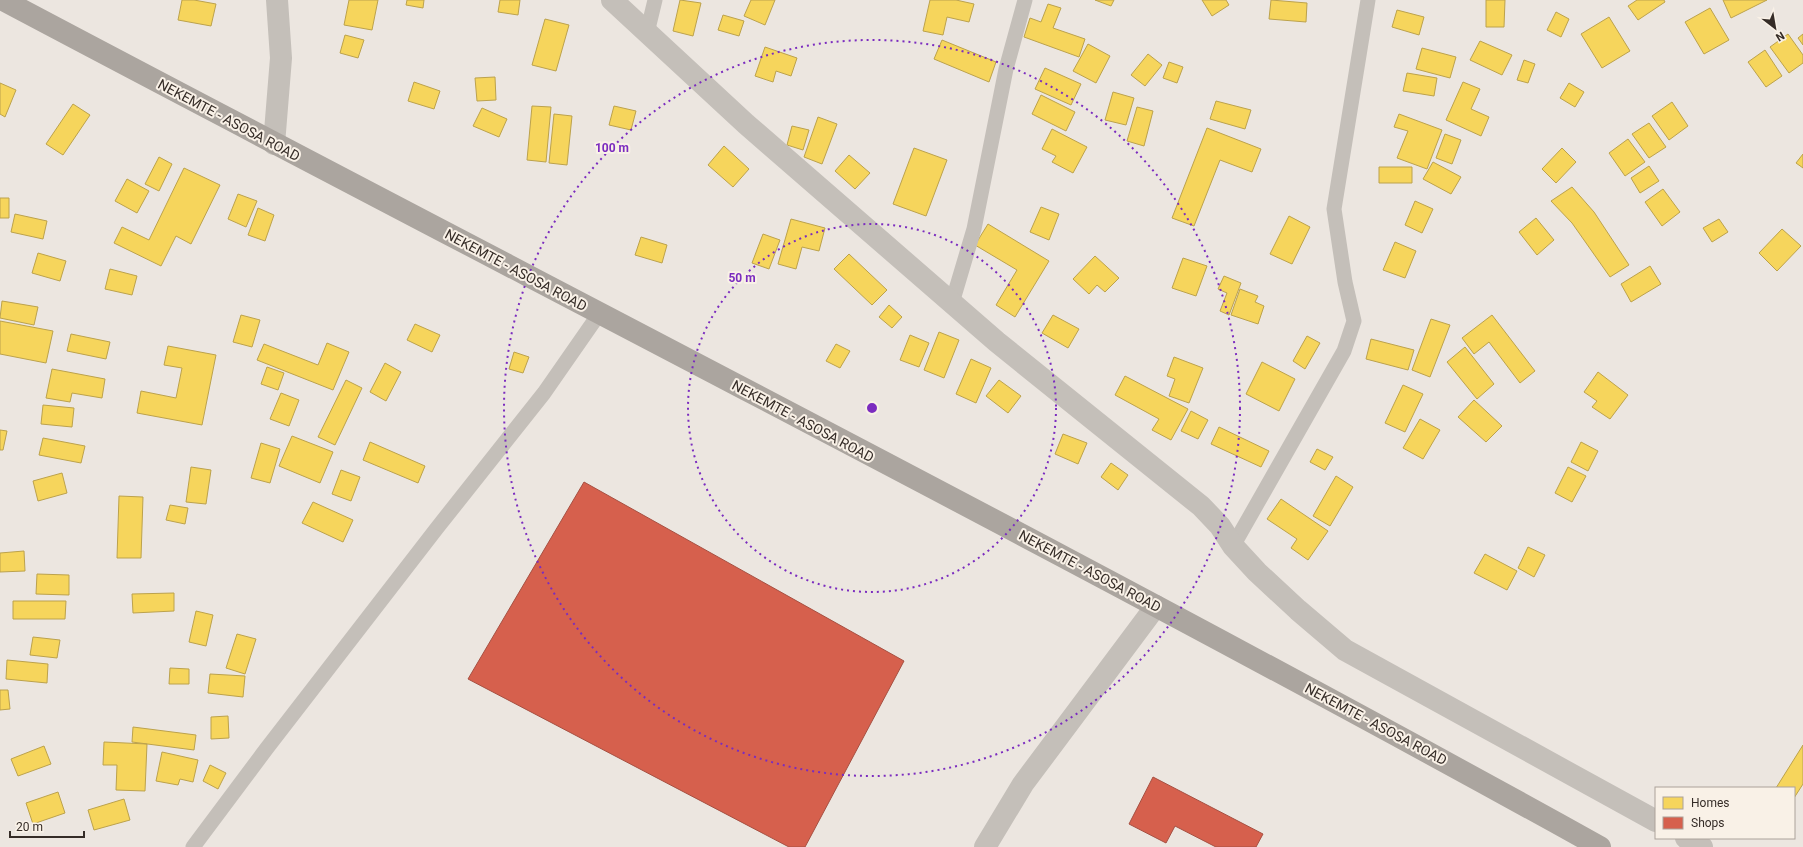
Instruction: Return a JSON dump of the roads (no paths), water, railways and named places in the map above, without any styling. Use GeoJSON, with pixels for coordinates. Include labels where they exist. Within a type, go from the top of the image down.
{"type":"FeatureCollection","features":[{"type":"Feature","properties":{"kind":"highway","name":"NEKEMTE - ASOSA ROAD"},"geometry":{"type":"LineString","coordinates":[[3,0],[274,144],[1156,606],[1386,728],[1600,847]]}},
{"type":"Feature","properties":{"kind":"street"},"geometry":{"type":"LineString","coordinates":[[274,144],[281,58],[277,0]]}},
{"type":"Feature","properties":{"kind":"street"},"geometry":{"type":"LineString","coordinates":[[612,0],[746,124],[997,342],[1201,506],[1220,526],[1234,546],[1257,572],[1298,610],[1345,650],[1655,820]]}},
{"type":"Feature","properties":{"kind":"street"},"geometry":{"type":"LineString","coordinates":[[985,847],[1023,784],[1156,606]]}},
{"type":"Feature","properties":{"kind":"street"},"geometry":{"type":"LineString","coordinates":[[1688,839],[1702,847]]}},
{"type":"Feature","properties":{"kind":"lane"},"geometry":{"type":"LineString","coordinates":[[647,33],[655,0]]}},
{"type":"Feature","properties":{"kind":"lane"},"geometry":{"type":"LineString","coordinates":[[952,303],[974,229],[1006,69],[1025,0]]}},
{"type":"Feature","properties":{"kind":"lane"},"geometry":{"type":"LineString","coordinates":[[1234,546],[1344,351],[1354,321],[1345,282],[1334,210],[1368,0]]}},
{"type":"Feature","properties":{"kind":"lane"},"geometry":{"type":"LineString","coordinates":[[193,847],[267,748],[393,585],[544,394],[599,314]]}}]}
